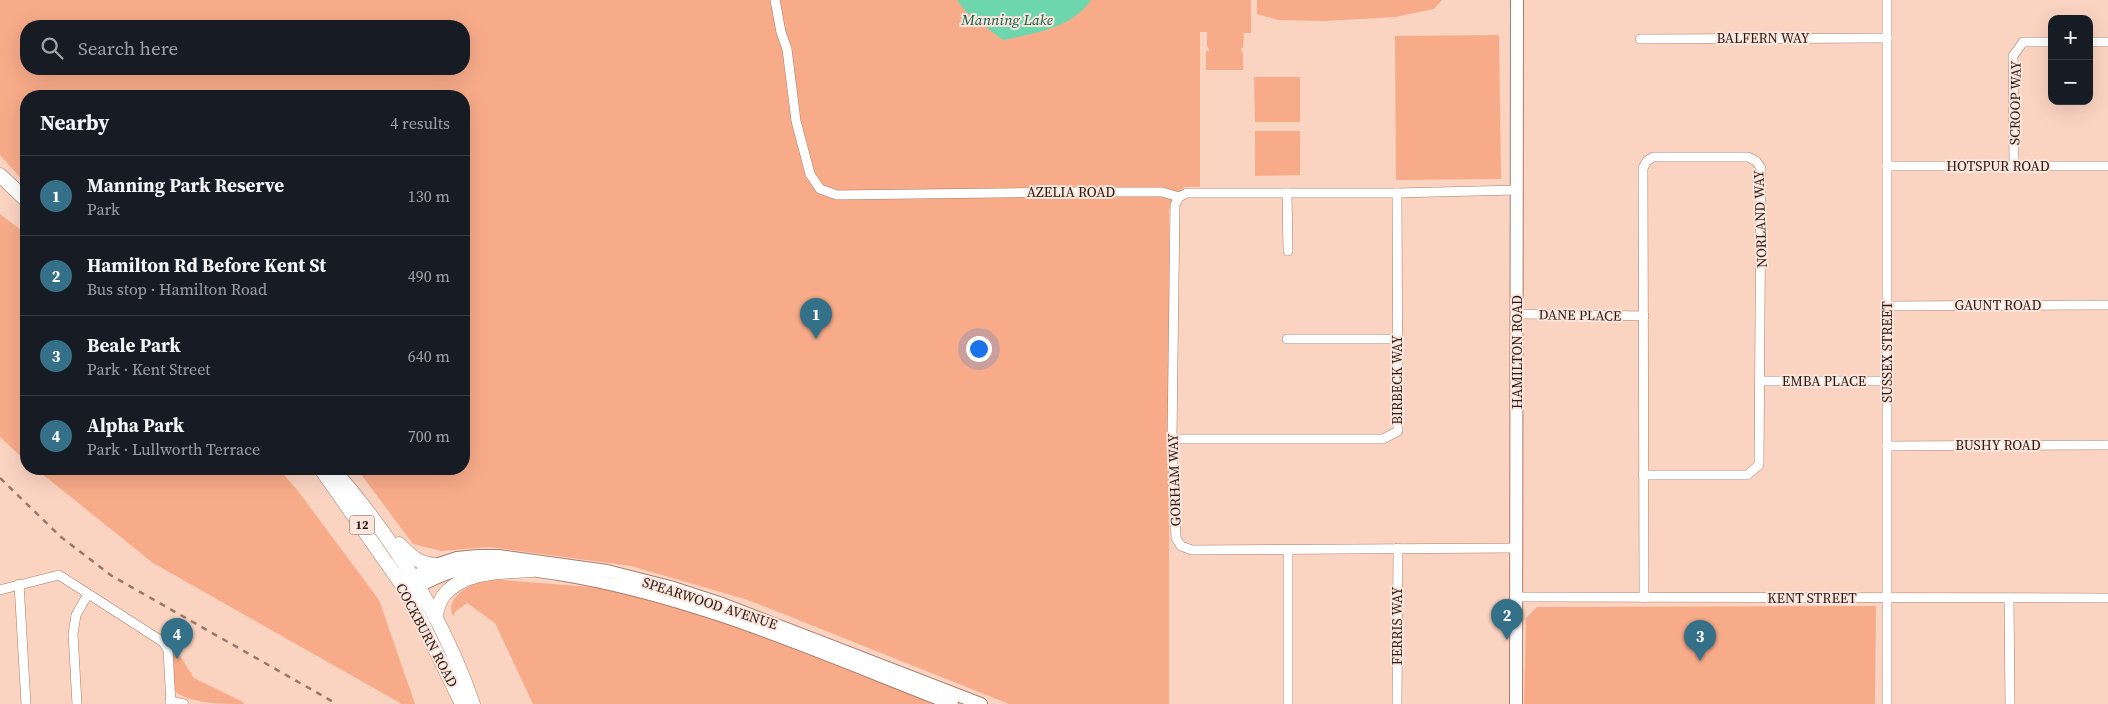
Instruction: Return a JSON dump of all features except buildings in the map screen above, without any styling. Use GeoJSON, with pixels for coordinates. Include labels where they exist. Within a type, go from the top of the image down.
{"type":"FeatureCollection","features":[{"type":"Feature","properties":{"kind":"main road","name":"HAMILTON ROAD"},"geometry":{"type":"LineString","coordinates":[[1516,704],[1517,0]]}},
{"type":"Feature","properties":{"kind":"main road"},"geometry":{"type":"LineString","coordinates":[[0,175],[20,194]]}},
{"type":"Feature","properties":{"kind":"main road","name":"COCKBURN ROAD"},"geometry":{"type":"LineString","coordinates":[[326,475],[435,617],[456,660],[473,704]]}},
{"type":"Feature","properties":{"kind":"main road","name":"COCKBURN ROAD"},"geometry":{"type":"LineString","coordinates":[[338,475],[382,531],[410,585],[462,704]]}},
{"type":"Feature","properties":{"kind":"main road"},"geometry":{"type":"LineString","coordinates":[[382,531],[410,556],[423,564],[436,565]]}},
{"type":"Feature","properties":{"kind":"main road","name":"SPEARWOOD AVENUE"},"geometry":{"type":"LineString","coordinates":[[410,585],[436,565],[457,558],[478,556],[498,556],[607,572],[670,587],[722,604],[982,704]]}},
{"type":"Feature","properties":{"kind":"main road","name":"SPEARWOOD AVENUE"},"geometry":{"type":"LineString","coordinates":[[410,585],[453,570],[478,566],[532,570],[601,581],[666,597],[717,613],[952,704]]}},
{"type":"Feature","properties":{"kind":"main road"},"geometry":{"type":"LineString","coordinates":[[435,617],[443,596],[458,583],[480,574],[532,570]]}},
{"type":"Feature","properties":{"kind":"street","name":"AZELIA ROAD"},"geometry":{"type":"LineString","coordinates":[[775,0],[781,32],[787,49],[798,128],[810,174],[820,189],[837,195],[1162,192],[1179,196],[1187,193],[1397,193],[1517,190]]}},
{"type":"Feature","properties":{"kind":"street","name":"SUSSEX STREET"},"geometry":{"type":"LineString","coordinates":[[1887,0],[1887,704]]}},
{"type":"Feature","properties":{"kind":"street","name":"BALFERN WAY"},"geometry":{"type":"LineString","coordinates":[[1640,39],[1887,38]]}},
{"type":"Feature","properties":{"kind":"street","name":"SCROOP WAY"},"geometry":{"type":"LineString","coordinates":[[2014,165],[2013,56],[2022,42],[2048,42]]}},
{"type":"Feature","properties":{"kind":"street"},"geometry":{"type":"LineString","coordinates":[[2093,42],[2108,42]]}},
{"type":"Feature","properties":{"kind":"street","name":"NORLAND WAY"},"geometry":{"type":"LineString","coordinates":[[1643,476],[1747,475],[1759,465],[1761,168],[1756,161],[1748,157],[1653,157],[1647,161],[1643,168],[1643,476],[1644,598]]}},
{"type":"Feature","properties":{"kind":"street","name":"HOTSPUR ROAD"},"geometry":{"type":"LineString","coordinates":[[1888,166],[2108,166]]}},
{"type":"Feature","properties":{"kind":"street"},"geometry":{"type":"LineString","coordinates":[[1287,193],[1288,251]]}},
{"type":"Feature","properties":{"kind":"street","name":"BIRBECK WAY"},"geometry":{"type":"LineString","coordinates":[[1172,439],[1383,439],[1398,431],[1397,193]]}},
{"type":"Feature","properties":{"kind":"street","name":"GORHAM WAY"},"geometry":{"type":"LineString","coordinates":[[1179,196],[1176,205],[1172,439],[1176,538],[1181,546],[1192,550],[1517,548]]}},
{"type":"Feature","properties":{"kind":"street","name":"GAUNT ROAD"},"geometry":{"type":"LineString","coordinates":[[1888,306],[2108,305]]}},
{"type":"Feature","properties":{"kind":"street","name":"DANE PLACE"},"geometry":{"type":"LineString","coordinates":[[1517,314],[1644,316]]}},
{"type":"Feature","properties":{"kind":"street"},"geometry":{"type":"LineString","coordinates":[[1287,339],[1397,339]]}},
{"type":"Feature","properties":{"kind":"street","name":"EMBA PLACE"},"geometry":{"type":"LineString","coordinates":[[1761,381],[1887,381]]}},
{"type":"Feature","properties":{"kind":"street","name":"BUSHY ROAD"},"geometry":{"type":"LineString","coordinates":[[1887,446],[2108,445]]}},
{"type":"Feature","properties":{"kind":"street","name":"FERRIS WAY"},"geometry":{"type":"LineString","coordinates":[[1397,704],[1398,548]]}},
{"type":"Feature","properties":{"kind":"street"},"geometry":{"type":"LineString","coordinates":[[1288,550],[1288,704]]}},
{"type":"Feature","properties":{"kind":"street"},"geometry":{"type":"LineString","coordinates":[[0,590],[59,575],[166,645],[168,650],[171,703],[184,704]]}},
{"type":"Feature","properties":{"kind":"street"},"geometry":{"type":"LineString","coordinates":[[19,584],[26,704]]}},
{"type":"Feature","properties":{"kind":"street"},"geometry":{"type":"LineString","coordinates":[[77,704],[73,634],[76,615],[88,594]]}},
{"type":"Feature","properties":{"kind":"street","name":"KENT STREET"},"geometry":{"type":"LineString","coordinates":[[1517,597],[2108,598]]}},
{"type":"Feature","properties":{"kind":"street"},"geometry":{"type":"LineString","coordinates":[[2008,598],[2010,704]]}},
{"type":"Feature","properties":{"kind":"shaded area"},"geometry":{"type":"Polygon","coordinates":[[[0,0],[1251,0],[1251,33],[1244,33],[1243,48],[1241,48],[1243,52],[1243,70],[1206,70],[1206,51],[1209,51],[1207,47],[1207,32],[1200,32],[1200,187],[1184,187],[1169,209],[1169,704],[1009,704],[748,600],[631,566],[489,547],[441,551],[413,544],[361,475],[470,475],[470,90],[20,90],[20,177],[0,155],[0,0]]]}},
{"type":"Feature","properties":{"kind":"shaded area"},"geometry":{"type":"Polygon","coordinates":[[[1257,0],[1442,0],[1434,9],[1395,17],[1325,21],[1278,20],[1257,14],[1257,0]]]}},
{"type":"Feature","properties":{"kind":"shaded area"},"geometry":{"type":"Polygon","coordinates":[[[1499,35],[1501,179],[1396,180],[1395,36],[1499,35]]]}},
{"type":"Feature","properties":{"kind":"shaded area"},"geometry":{"type":"Polygon","coordinates":[[[1254,77],[1300,77],[1300,122],[1255,122],[1254,77]]]}},
{"type":"Feature","properties":{"kind":"shaded area"},"geometry":{"type":"Polygon","coordinates":[[[1255,131],[1300,131],[1300,175],[1255,176],[1255,131]]]}},
{"type":"Feature","properties":{"kind":"shaded area"},"geometry":{"type":"Polygon","coordinates":[[[0,214],[20,229],[20,455],[0,437],[0,214]]]}},
{"type":"Feature","properties":{"kind":"shaded area"},"geometry":{"type":"Polygon","coordinates":[[[43,475],[284,475],[379,600],[415,704],[402,704],[153,563],[43,475]]]}},
{"type":"Feature","properties":{"kind":"shaded area"},"geometry":{"type":"Polygon","coordinates":[[[490,579],[616,589],[706,615],[941,704],[533,704],[495,623],[467,603],[455,612],[453,616],[452,602],[456,596],[476,583],[490,579]]]}},
{"type":"Feature","properties":{"kind":"shaded area"},"geometry":{"type":"Polygon","coordinates":[[[1876,606],[1875,704],[1524,704],[1526,618],[1537,607],[1876,606]]]}},
{"type":"Feature","properties":{"kind":"shaded area"},"geometry":{"type":"Polygon","coordinates":[[[170,640],[194,678],[244,704],[196,700],[187,698],[173,689],[170,640]]]}},
{"type":"Feature","properties":{"kind":"water","name":"Manning Lake"},"geometry":{"type":"Polygon","coordinates":[[[957,0],[1091,0],[1083,10],[1063,24],[1040,32],[1003,40],[967,13],[957,0]]]}},
{"type":"Feature","properties":{"kind":"railway"},"geometry":{"type":"LineString","coordinates":[[0,478],[61,537],[112,576],[337,704]]}},
{"type":"Feature","properties":{"kind":"place","name":"Manning Park Reserve"},"geometry":{"type":"Point","coordinates":[816,339]}},
{"type":"Feature","properties":{"kind":"place","name":"Hamilton Rd Before Kent St"},"geometry":{"type":"Point","coordinates":[1507,640]}},
{"type":"Feature","properties":{"kind":"place","name":"Alpha Park"},"geometry":{"type":"Point","coordinates":[177,659]}},
{"type":"Feature","properties":{"kind":"place","name":"Beale Park"},"geometry":{"type":"Point","coordinates":[1700,661]}}]}
